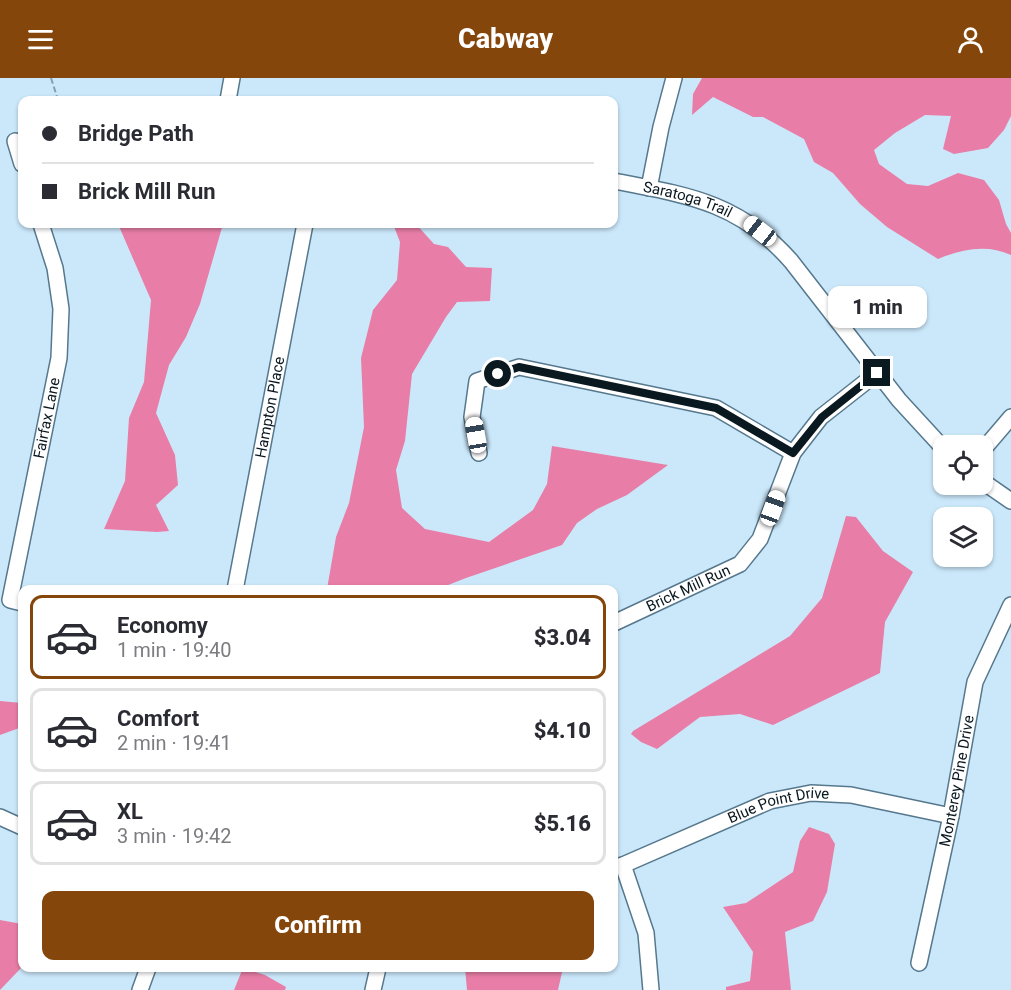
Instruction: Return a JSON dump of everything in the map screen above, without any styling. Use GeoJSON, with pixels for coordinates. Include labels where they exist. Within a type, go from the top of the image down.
{"type":"FeatureCollection","features":[{"type":"Feature","properties":{"kind":"street"},"geometry":{"type":"LineString","coordinates":[[229,96],[232,78]]}},
{"type":"Feature","properties":{"kind":"street"},"geometry":{"type":"LineString","coordinates":[[649,188],[661,127],[674,78]]}},
{"type":"Feature","properties":{"kind":"street"},"geometry":{"type":"LineString","coordinates":[[0,145],[18,140]]}},
{"type":"Feature","properties":{"kind":"street","name":"Saratoga Trail"},"geometry":{"type":"LineString","coordinates":[[618,182],[719,207],[747,221],[773,241],[877,373],[933,438]]}},
{"type":"Feature","properties":{"kind":"street","name":"Fairfax Lane"},"geometry":{"type":"LineString","coordinates":[[18,602],[10,600],[59,358],[61,309],[55,267],[42,228]]}},
{"type":"Feature","properties":{"kind":"street","name":"Hampton Place"},"geometry":{"type":"LineString","coordinates":[[236,585],[304,228]]}},
{"type":"Feature","properties":{"kind":"street"},"geometry":{"type":"LineString","coordinates":[[479,453],[472,417],[477,381],[519,367],[716,408],[793,453]]}},
{"type":"Feature","properties":{"kind":"street","name":"Brick Mill Run"},"geometry":{"type":"LineString","coordinates":[[618,621],[740,564],[760,539],[793,453],[822,417],[877,373]]}},
{"type":"Feature","properties":{"kind":"street"},"geometry":{"type":"LineString","coordinates":[[993,438],[1011,417]]}},
{"type":"Feature","properties":{"kind":"street"},"geometry":{"type":"LineString","coordinates":[[993,489],[1011,501]]}},
{"type":"Feature","properties":{"kind":"street","name":"Monterey Pine Drive"},"geometry":{"type":"LineString","coordinates":[[919,963],[951,816],[975,682],[1011,605]]}},
{"type":"Feature","properties":{"kind":"street","name":"Blue Point Drive"},"geometry":{"type":"LineString","coordinates":[[618,866],[770,801],[811,793],[850,795],[951,816]]}},
{"type":"Feature","properties":{"kind":"street"},"geometry":{"type":"LineString","coordinates":[[0,817],[18,825]]}},
{"type":"Feature","properties":{"kind":"street"},"geometry":{"type":"LineString","coordinates":[[618,866],[646,933],[651,990]]}},
{"type":"Feature","properties":{"kind":"street"},"geometry":{"type":"LineString","coordinates":[[140,990],[147,972]]}},
{"type":"Feature","properties":{"kind":"street"},"geometry":{"type":"LineString","coordinates":[[373,990],[377,972]]}},
{"type":"Feature","properties":{"kind":"path"},"geometry":{"type":"LineString","coordinates":[[51,78],[57,96]]}},
{"type":"Feature","properties":{"kind":"shaded area"},"geometry":{"type":"Polygon","coordinates":[[[702,78],[1011,78],[1011,116],[1004,130],[988,148],[954,154],[943,149],[951,116],[925,115],[895,133],[874,150],[879,164],[907,184],[928,186],[958,173],[984,180],[999,200],[1011,233],[1011,255],[993,250],[974,249],[938,259],[887,227],[860,204],[833,173],[814,162],[804,139],[763,117],[753,117],[713,97],[692,115],[693,94],[702,78]]]}},
{"type":"Feature","properties":{"kind":"shaded area"},"geometry":{"type":"Polygon","coordinates":[[[120,228],[222,228],[200,304],[186,337],[169,365],[156,413],[175,455],[178,485],[156,505],[169,531],[104,529],[125,481],[129,418],[144,382],[151,300],[120,228]]]}},
{"type":"Feature","properties":{"kind":"shaded area"},"geometry":{"type":"Polygon","coordinates":[[[395,228],[420,228],[434,244],[448,247],[466,267],[492,268],[490,301],[457,302],[412,374],[405,441],[396,470],[402,508],[425,529],[489,542],[533,510],[547,484],[552,446],[668,465],[627,495],[597,509],[577,523],[562,545],[448,585],[328,585],[336,537],[349,503],[364,427],[361,358],[373,310],[397,280],[400,242],[395,228]]]}},
{"type":"Feature","properties":{"kind":"shaded area"},"geometry":{"type":"Polygon","coordinates":[[[846,516],[856,517],[883,551],[913,572],[885,622],[880,673],[773,725],[740,714],[700,717],[657,749],[641,742],[631,734],[790,636],[822,598],[846,516]]]}},
{"type":"Feature","properties":{"kind":"shaded area"},"geometry":{"type":"Polygon","coordinates":[[[0,701],[18,703],[18,728],[0,735],[0,701]]]}},
{"type":"Feature","properties":{"kind":"shaded area"},"geometry":{"type":"Polygon","coordinates":[[[809,827],[829,834],[835,844],[827,892],[813,921],[785,932],[791,990],[726,990],[726,987],[750,981],[753,952],[723,907],[746,903],[793,872],[800,841],[809,827]]]}},
{"type":"Feature","properties":{"kind":"shaded area"},"geometry":{"type":"Polygon","coordinates":[[[0,920],[18,923],[18,971],[0,990],[0,920]]]}},
{"type":"Feature","properties":{"kind":"shaded area"},"geometry":{"type":"Polygon","coordinates":[[[241,972],[265,975],[286,987],[285,990],[234,990],[241,972]]]}},
{"type":"Feature","properties":{"kind":"shaded area"},"geometry":{"type":"Polygon","coordinates":[[[465,972],[562,972],[558,990],[467,990],[465,972]]]}},
{"type":"Feature","properties":{"kind":"route"},"geometry":{"type":"LineString","coordinates":[[498,374],[519,367],[716,408],[793,453],[822,417],[877,373]]}}]}
